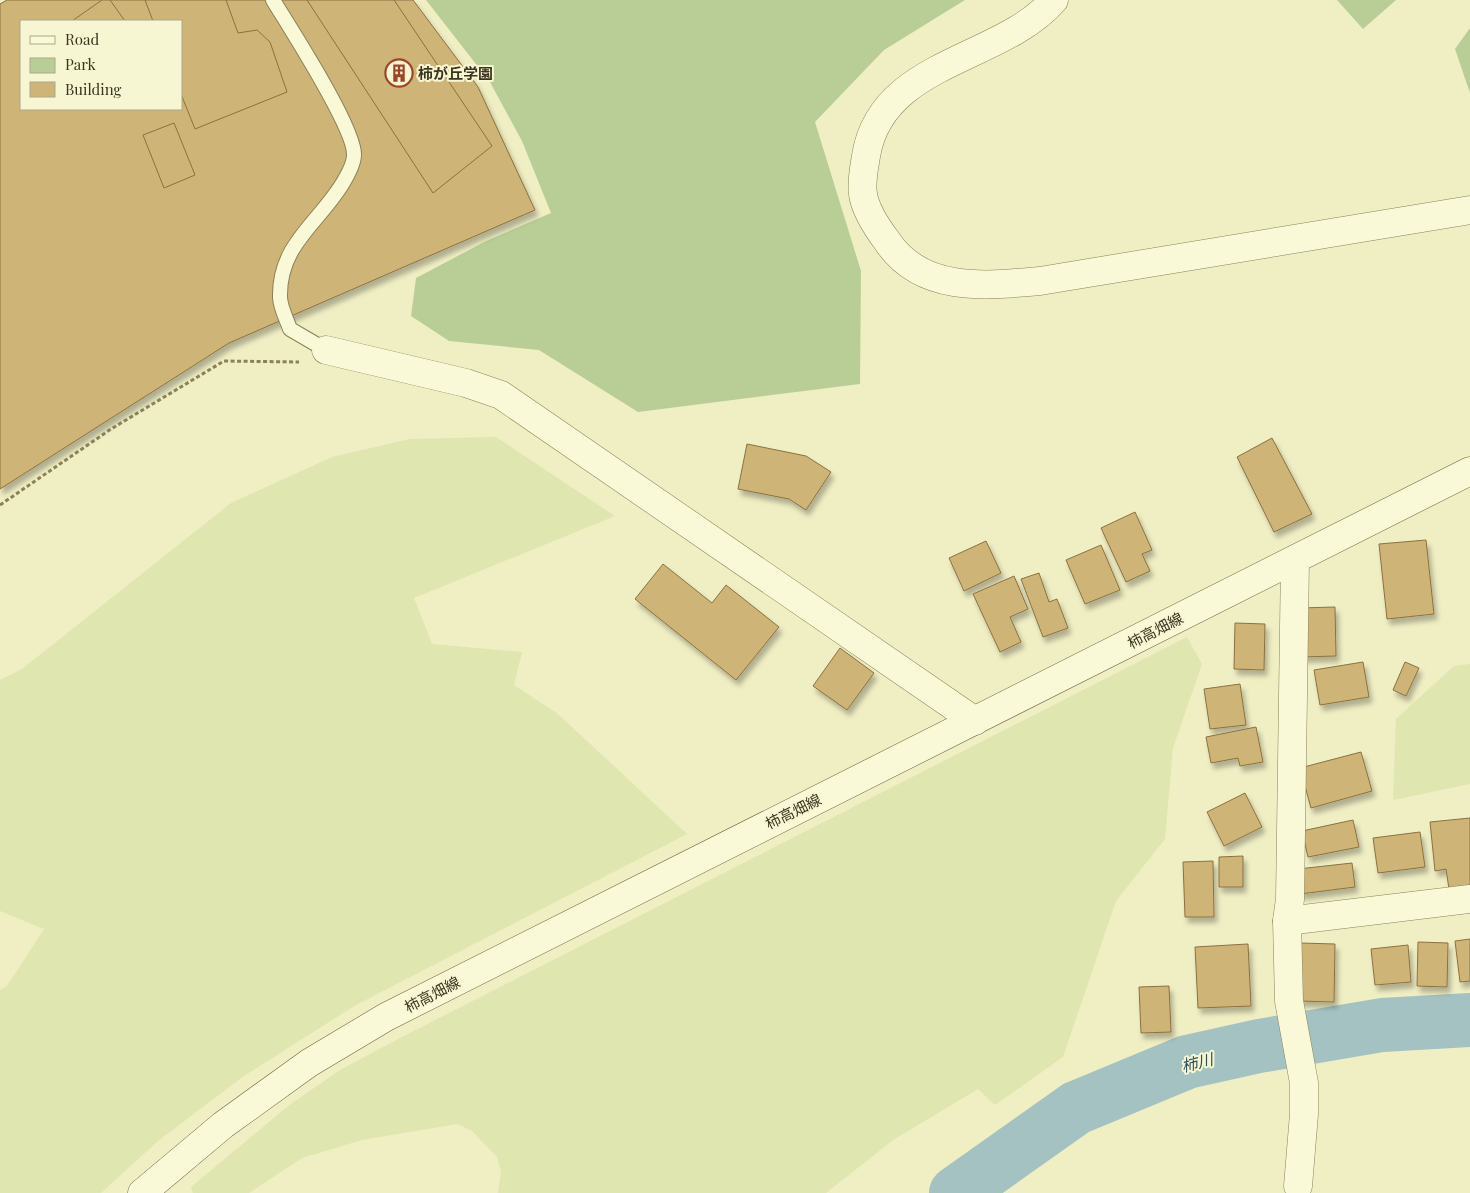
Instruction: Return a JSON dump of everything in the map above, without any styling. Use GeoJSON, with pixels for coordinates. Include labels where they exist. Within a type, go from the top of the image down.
{"type":"FeatureCollection","features":[{"type":"Feature","properties":{"kind":"street"},"geometry":{"type":"LineString","coordinates":[[1054,0],[1045,10],[1022,27],[947,63],[914,83],[892,103],[868,144],[863,195],[888,243],[904,259],[924,273],[945,282],[972,285],[993,286],[1040,281],[1470,210]]}},
{"type":"Feature","properties":{"kind":"street"},"geometry":{"type":"LineString","coordinates":[[326,350],[466,382],[501,395],[975,721]]}},
{"type":"Feature","properties":{"kind":"street","name":"柿高畑線"},"geometry":{"type":"LineString","coordinates":[[142,1193],[231,1119],[309,1063],[386,1017],[1470,471]]}},
{"type":"Feature","properties":{"kind":"street"},"geometry":{"type":"LineString","coordinates":[[1295,560],[1290,898],[1287,921],[1289,1001],[1304,1083],[1304,1114],[1298,1186]]}},
{"type":"Feature","properties":{"kind":"street"},"geometry":{"type":"LineString","coordinates":[[1287,921],[1470,899]]}},
{"type":"Feature","properties":{"kind":"lane"},"geometry":{"type":"LineString","coordinates":[[273,0],[347,127],[354,155],[347,176],[332,200],[292,247],[284,264],[279,298],[290,329],[326,350]]}},
{"type":"Feature","properties":{"kind":"path"},"geometry":{"type":"LineString","coordinates":[[0,504],[111,429],[224,361],[297,363],[326,350]]}},
{"type":"Feature","properties":{"kind":"green space"},"geometry":{"type":"Polygon","coordinates":[[[426,0],[965,0],[884,50],[815,122],[861,271],[860,384],[638,412],[539,350],[449,341],[411,316],[416,278],[486,241],[551,213],[522,141],[490,82],[426,0]]]}},
{"type":"Feature","properties":{"kind":"green space"},"geometry":{"type":"Polygon","coordinates":[[[1337,0],[1396,0],[1363,29],[1337,0]]]}},
{"type":"Feature","properties":{"kind":"green space"},"geometry":{"type":"Polygon","coordinates":[[[1470,28],[1470,93],[1455,49],[1470,28]]]}},
{"type":"Feature","properties":{"kind":"green space"},"geometry":{"type":"Polygon","coordinates":[[[496,437],[615,516],[414,598],[432,644],[522,652],[514,685],[558,714],[687,834],[356,1005],[244,1076],[158,1141],[101,1193],[0,1193],[0,990],[7,986],[44,929],[0,911],[0,680],[22,669],[231,503],[332,457],[410,439],[496,437]]]}},
{"type":"Feature","properties":{"kind":"green space"},"geometry":{"type":"Polygon","coordinates":[[[1187,637],[1202,664],[1173,748],[1165,839],[1116,901],[1063,1057],[995,1105],[978,1089],[893,1140],[826,1193],[498,1193],[501,1172],[497,1157],[472,1131],[458,1124],[362,1140],[302,1158],[249,1193],[193,1193],[191,1187],[288,1106],[340,1070],[1187,637]]]}},
{"type":"Feature","properties":{"kind":"green space"},"geometry":{"type":"Polygon","coordinates":[[[1470,664],[1470,784],[1393,800],[1396,719],[1454,666],[1470,664]]]}},
{"type":"Feature","properties":{"kind":"building"},"geometry":{"type":"Polygon","coordinates":[[[7,0],[413,0],[478,87],[535,210],[229,343],[0,489],[0,4],[7,0]]]}},
{"type":"Feature","properties":{"kind":"building"},"geometry":{"type":"Polygon","coordinates":[[[102,0],[110,0],[124,20],[73,20],[102,0]]]}},
{"type":"Feature","properties":{"kind":"building"},"geometry":{"type":"Polygon","coordinates":[[[145,0],[226,0],[238,33],[257,30],[270,42],[287,92],[195,129],[182,96],[182,20],[153,20],[145,0]]]}},
{"type":"Feature","properties":{"kind":"building","name":"柿が丘学園"},"geometry":{"type":"Polygon","coordinates":[[[307,0],[394,0],[492,146],[433,193],[307,0]]]}},
{"type":"Feature","properties":{"kind":"building"},"geometry":{"type":"Polygon","coordinates":[[[174,123],[195,175],[164,188],[143,135],[174,123]]]}},
{"type":"Feature","properties":{"kind":"building"},"geometry":{"type":"Polygon","coordinates":[[[1272,438],[1312,514],[1274,532],[1237,457],[1272,438]]]}},
{"type":"Feature","properties":{"kind":"building"},"geometry":{"type":"Polygon","coordinates":[[[747,444],[806,456],[831,472],[806,510],[789,499],[738,489],[747,444]]]}},
{"type":"Feature","properties":{"kind":"building"},"geometry":{"type":"Polygon","coordinates":[[[1135,512],[1152,550],[1142,554],[1150,571],[1126,582],[1101,528],[1135,512]]]}},
{"type":"Feature","properties":{"kind":"building"},"geometry":{"type":"Polygon","coordinates":[[[1426,540],[1434,614],[1387,619],[1379,544],[1426,540]]]}},
{"type":"Feature","properties":{"kind":"building"},"geometry":{"type":"Polygon","coordinates":[[[986,541],[1001,573],[964,591],[949,558],[986,541]]]}},
{"type":"Feature","properties":{"kind":"building"},"geometry":{"type":"Polygon","coordinates":[[[1101,545],[1120,590],[1085,604],[1066,560],[1101,545]]]}},
{"type":"Feature","properties":{"kind":"building"},"geometry":{"type":"Polygon","coordinates":[[[663,564],[712,603],[726,585],[779,627],[736,680],[635,599],[663,564]]]}},
{"type":"Feature","properties":{"kind":"building"},"geometry":{"type":"Polygon","coordinates":[[[1039,573],[1049,602],[1057,599],[1068,628],[1043,637],[1021,579],[1039,573]]]}},
{"type":"Feature","properties":{"kind":"building"},"geometry":{"type":"Polygon","coordinates":[[[1014,576],[1028,609],[1010,617],[1021,642],[1000,652],[973,594],[1014,576]]]}},
{"type":"Feature","properties":{"kind":"building"},"geometry":{"type":"Polygon","coordinates":[[[1335,607],[1336,656],[1300,657],[1299,608],[1335,607]]]}},
{"type":"Feature","properties":{"kind":"building"},"geometry":{"type":"Polygon","coordinates":[[[1235,623],[1265,624],[1264,670],[1234,669],[1235,623]]]}},
{"type":"Feature","properties":{"kind":"building"},"geometry":{"type":"Polygon","coordinates":[[[840,648],[874,673],[847,710],[813,686],[840,648]]]}},
{"type":"Feature","properties":{"kind":"building"},"geometry":{"type":"Polygon","coordinates":[[[1363,662],[1369,697],[1320,705],[1314,670],[1363,662]]]}},
{"type":"Feature","properties":{"kind":"building"},"geometry":{"type":"Polygon","coordinates":[[[1405,662],[1419,668],[1406,696],[1393,690],[1405,662]]]}},
{"type":"Feature","properties":{"kind":"building"},"geometry":{"type":"Polygon","coordinates":[[[1240,684],[1246,725],[1210,729],[1204,689],[1240,684]]]}},
{"type":"Feature","properties":{"kind":"building"},"geometry":{"type":"Polygon","coordinates":[[[1256,727],[1263,762],[1240,766],[1238,758],[1211,763],[1206,737],[1256,727]]]}},
{"type":"Feature","properties":{"kind":"building"},"geometry":{"type":"Polygon","coordinates":[[[1361,752],[1372,791],[1311,808],[1300,768],[1361,752]]]}},
{"type":"Feature","properties":{"kind":"building"},"geometry":{"type":"Polygon","coordinates":[[[1245,793],[1262,827],[1224,846],[1207,812],[1245,793]]]}},
{"type":"Feature","properties":{"kind":"building"},"geometry":{"type":"Polygon","coordinates":[[[1470,818],[1470,887],[1449,889],[1446,869],[1435,871],[1430,822],[1470,818]]]}},
{"type":"Feature","properties":{"kind":"building"},"geometry":{"type":"Polygon","coordinates":[[[1353,820],[1359,847],[1308,857],[1302,831],[1353,820]]]}},
{"type":"Feature","properties":{"kind":"building"},"geometry":{"type":"Polygon","coordinates":[[[1420,832],[1425,867],[1378,873],[1373,838],[1420,832]]]}},
{"type":"Feature","properties":{"kind":"building"},"geometry":{"type":"Polygon","coordinates":[[[1243,856],[1243,887],[1219,887],[1219,857],[1243,856]]]}},
{"type":"Feature","properties":{"kind":"building"},"geometry":{"type":"Polygon","coordinates":[[[1213,861],[1214,917],[1185,917],[1183,862],[1213,861]]]}},
{"type":"Feature","properties":{"kind":"building"},"geometry":{"type":"Polygon","coordinates":[[[1352,863],[1355,887],[1300,894],[1298,869],[1352,863]]]}},
{"type":"Feature","properties":{"kind":"building"},"geometry":{"type":"Polygon","coordinates":[[[1470,939],[1470,981],[1460,982],[1455,941],[1470,939]]]}},
{"type":"Feature","properties":{"kind":"building"},"geometry":{"type":"Polygon","coordinates":[[[1418,942],[1448,943],[1447,987],[1417,986],[1418,942]]]}},
{"type":"Feature","properties":{"kind":"building"},"geometry":{"type":"Polygon","coordinates":[[[1300,943],[1335,944],[1334,1002],[1299,1001],[1300,943]]]}},
{"type":"Feature","properties":{"kind":"building"},"geometry":{"type":"Polygon","coordinates":[[[1248,944],[1251,1006],[1198,1008],[1195,947],[1248,944]]]}},
{"type":"Feature","properties":{"kind":"building"},"geometry":{"type":"Polygon","coordinates":[[[1408,945],[1411,982],[1375,985],[1371,949],[1408,945]]]}},
{"type":"Feature","properties":{"kind":"building"},"geometry":{"type":"Polygon","coordinates":[[[1169,986],[1171,1032],[1141,1033],[1139,987],[1169,986]]]}},
{"type":"Feature","properties":{"kind":"waterway","name":"柿川"},"geometry":{"type":"LineString","coordinates":[[956,1193],[1076,1108],[1187,1062],[1259,1046],[1382,1025],[1470,1020]]}},
{"type":"Feature","properties":{"kind":"place","name":"柿が丘学園"},"geometry":{"type":"Point","coordinates":[399,73]}}]}
